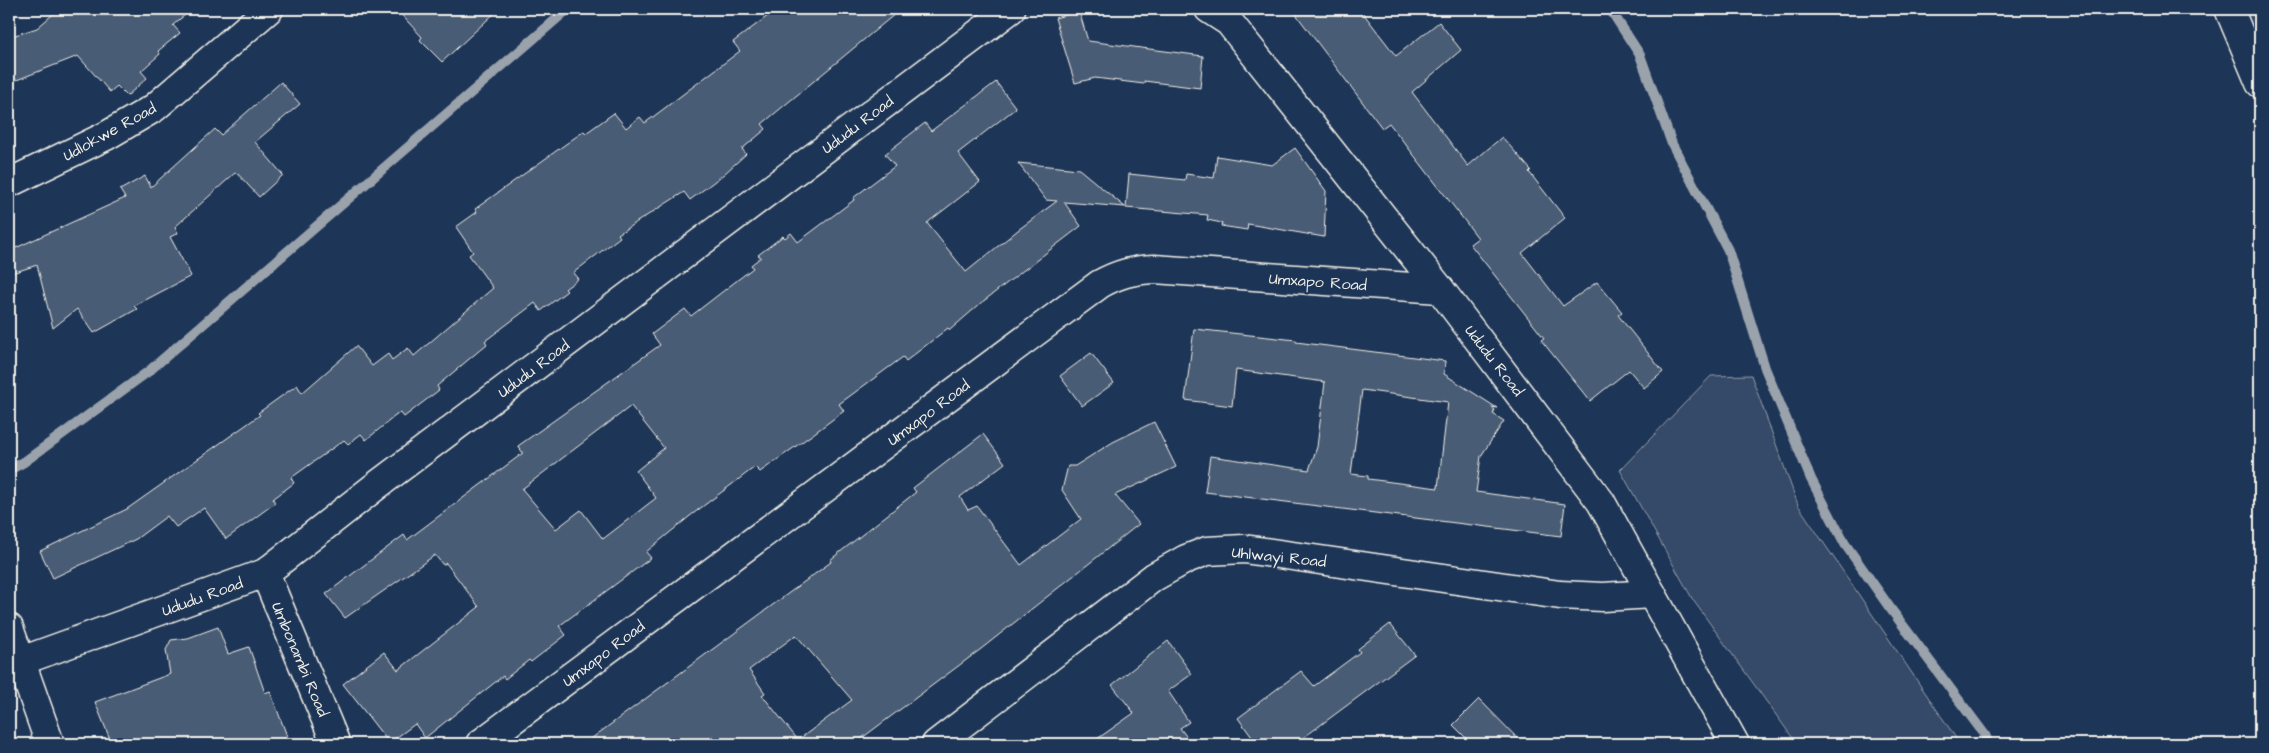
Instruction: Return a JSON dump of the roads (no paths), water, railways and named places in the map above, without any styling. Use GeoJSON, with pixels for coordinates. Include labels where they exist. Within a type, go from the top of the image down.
{"type":"FeatureCollection","features":[{"type":"Feature","properties":{"kind":"street","name":"Udlokwe Road"},"geometry":{"type":"LineString","coordinates":[[9,183],[106,136],[154,108],[269,9]]}},
{"type":"Feature","properties":{"kind":"street","name":"Ududu Road"},"geometry":{"type":"LineString","coordinates":[[21,661],[265,573],[376,486],[1011,9]]}},
{"type":"Feature","properties":{"kind":"street","name":"Ududu Road"},"geometry":{"type":"LineString","coordinates":[[1209,9],[1229,22],[1440,289],[1601,502],[1736,744]]}},
{"type":"Feature","properties":{"kind":"street"},"geometry":{"type":"LineString","coordinates":[[2229,9],[2260,83]]}},
{"type":"Feature","properties":{"kind":"street","name":"Umxapo Road"},"geometry":{"type":"LineString","coordinates":[[480,744],[1092,290],[1116,275],[1135,270],[1154,269],[1440,289]]}},
{"type":"Feature","properties":{"kind":"street","name":"Uhlwayi Road"},"geometry":{"type":"LineString","coordinates":[[936,744],[1154,577],[1186,560],[1207,552],[1244,549],[1560,595],[1652,594]]}},
{"type":"Feature","properties":{"kind":"street","name":"Umbonambi Road"},"geometry":{"type":"LineString","coordinates":[[265,573],[336,744]]}},
{"type":"Feature","properties":{"kind":"street"},"geometry":{"type":"LineString","coordinates":[[9,628],[50,744]]}},
{"type":"Feature","properties":{"kind":"waterway"},"geometry":{"type":"LineString","coordinates":[[9,470],[24,462],[149,371],[568,9]]}},
{"type":"Feature","properties":{"kind":"waterway"},"geometry":{"type":"LineString","coordinates":[[1610,9],[1640,55],[1672,144],[1728,250],[1765,368],[1811,479],[1845,544],[1890,608],[1985,735],[1989,744]]}}]}
